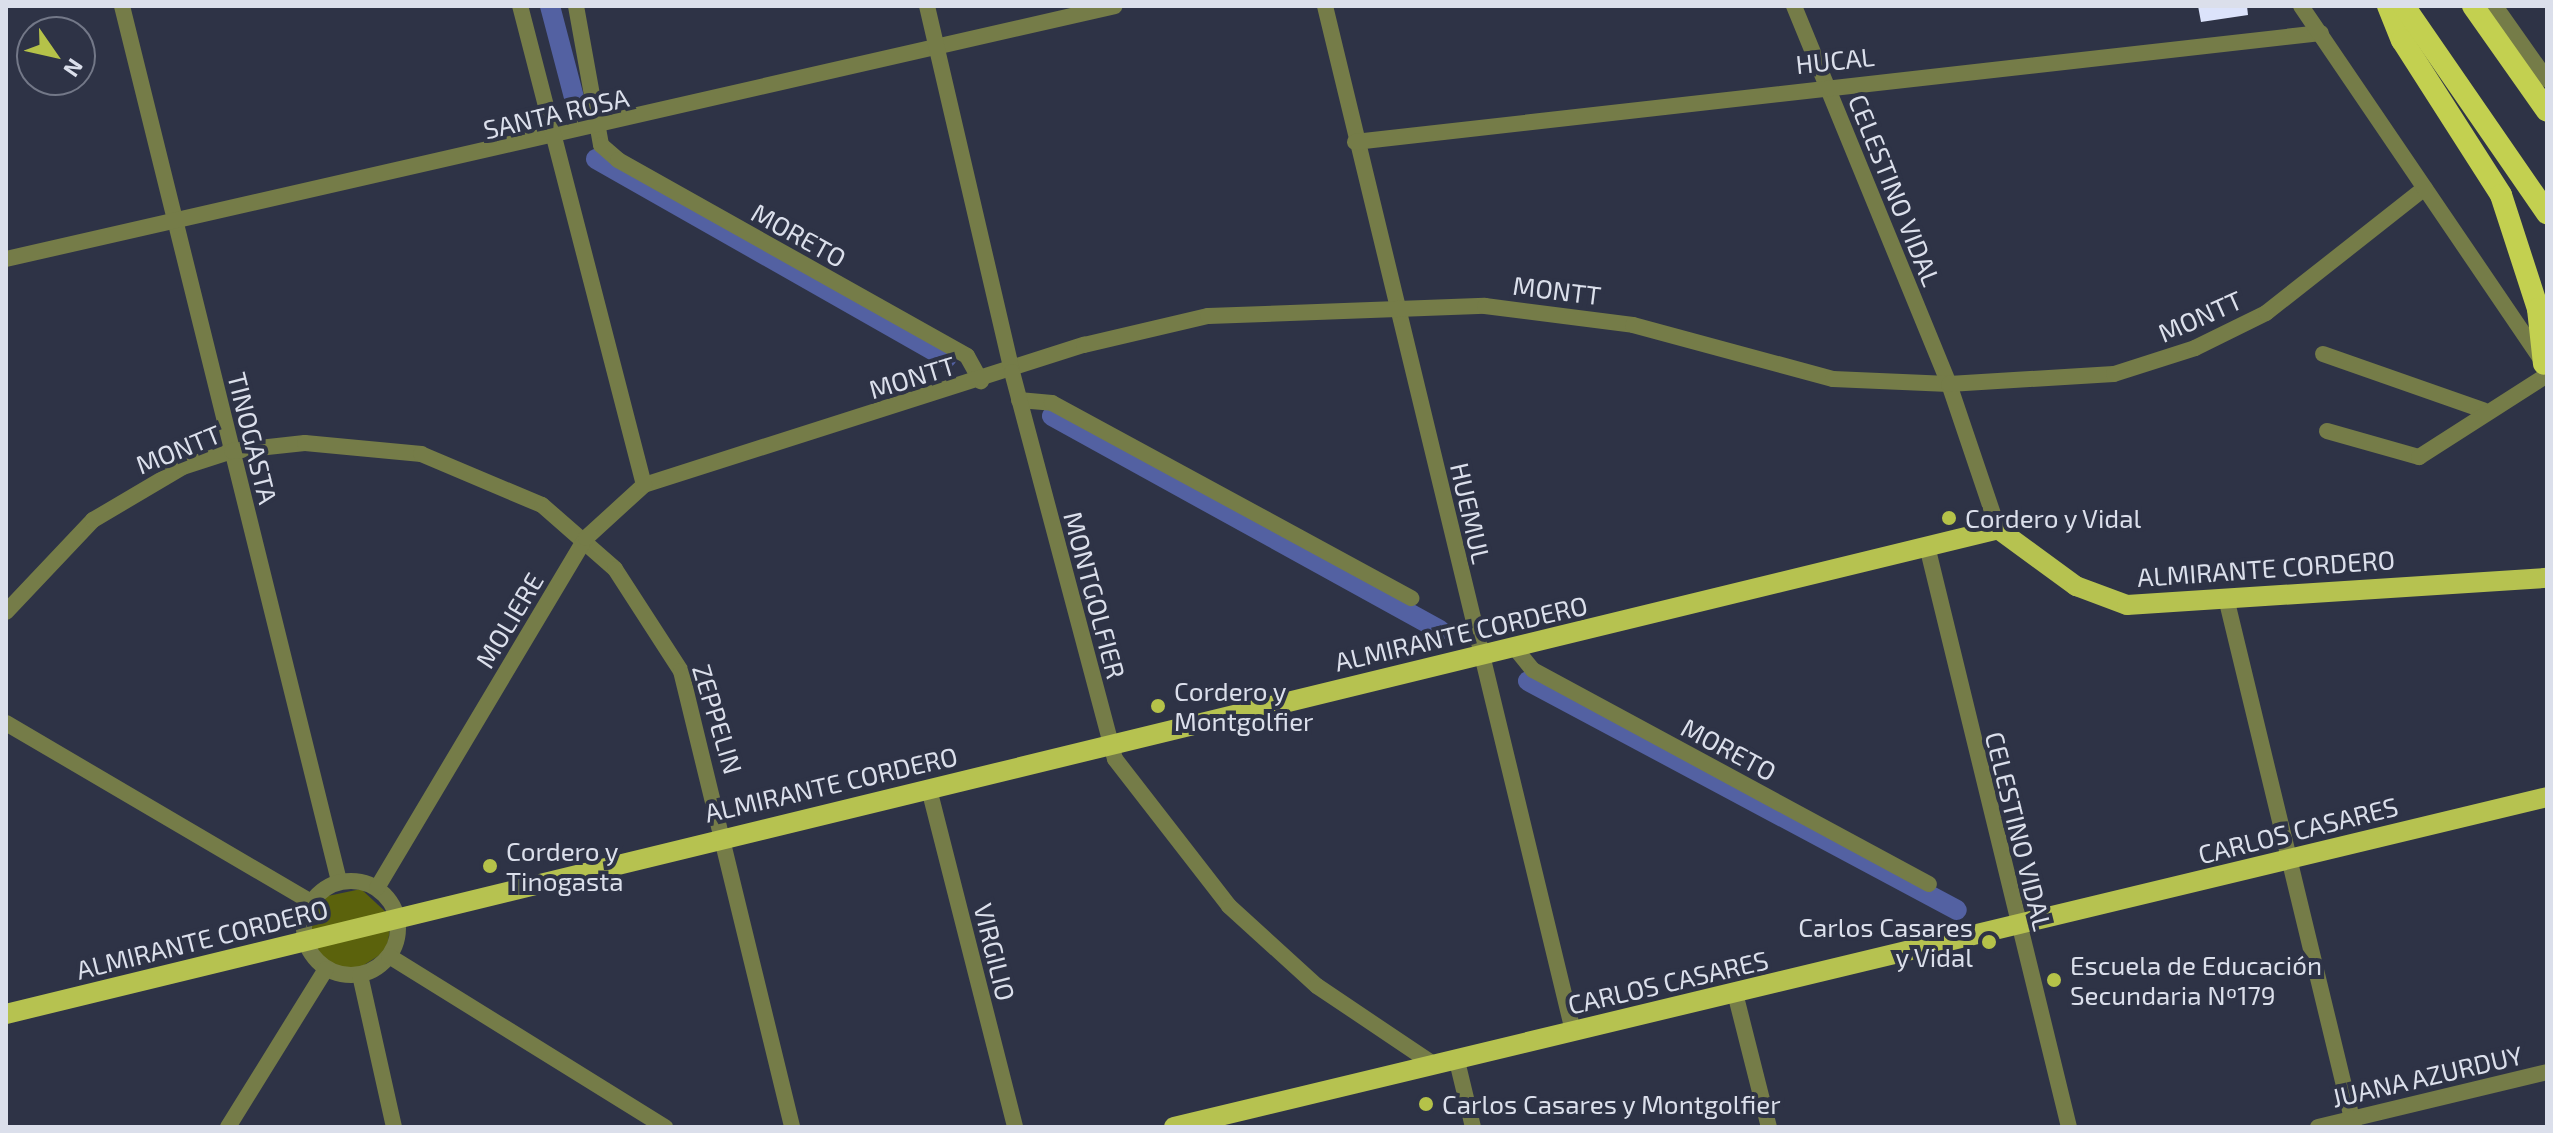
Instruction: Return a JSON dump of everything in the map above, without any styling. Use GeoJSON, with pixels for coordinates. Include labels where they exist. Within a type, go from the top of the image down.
{"type":"FeatureCollection","features":[{"type":"Feature","properties":{"kind":"highway"},"geometry":{"type":"LineString","coordinates":[[2388,6],[2507,209],[2538,309],[2546,369]]}},
{"type":"Feature","properties":{"kind":"highway"},"geometry":{"type":"LineString","coordinates":[[2404,6],[2547,213]]}},
{"type":"Feature","properties":{"kind":"highway"},"geometry":{"type":"LineString","coordinates":[[2473,6],[2547,111]]}},
{"type":"Feature","properties":{"kind":"main road","name":"ALMIRANTE CORDERO"},"geometry":{"type":"LineString","coordinates":[[6,1014],[724,836],[1480,657],[1998,529],[2105,600],[2159,607],[2483,577],[2547,578]]}},
{"type":"Feature","properties":{"kind":"main road","name":"CARLOS CASARES"},"geometry":{"type":"LineString","coordinates":[[1174,1127],[2547,797]]}},
{"type":"Feature","properties":{"kind":"street","name":"TINOGASTA"},"geometry":{"type":"LineString","coordinates":[[122,6],[339,881]]}},
{"type":"Feature","properties":{"kind":"street"},"geometry":{"type":"LineString","coordinates":[[520,6],[614,382],[644,485]]}},
{"type":"Feature","properties":{"kind":"street"},"geometry":{"type":"LineString","coordinates":[[576,6],[600,128]]}},
{"type":"Feature","properties":{"kind":"street","name":"MONTGOLFIER"},"geometry":{"type":"LineString","coordinates":[[927,6],[1019,400],[1109,744],[1122,773],[1229,906],[1317,986],[1436,1066]]}},
{"type":"Feature","properties":{"kind":"street","name":"SANTA ROSA"},"geometry":{"type":"LineString","coordinates":[[6,259],[555,139],[1115,6]]}},
{"type":"Feature","properties":{"kind":"street","name":"HUEMUL"},"geometry":{"type":"LineString","coordinates":[[1325,6],[1355,142],[1573,1031]]}},
{"type":"Feature","properties":{"kind":"street","name":"CELESTINO VIDAL"},"geometry":{"type":"LineString","coordinates":[[1794,6],[1949,384],[1998,529]]}},
{"type":"Feature","properties":{"kind":"street"},"geometry":{"type":"LineString","coordinates":[[2301,6],[2546,369],[2419,457],[2327,431]]}},
{"type":"Feature","properties":{"kind":"street"},"geometry":{"type":"LineString","coordinates":[[2495,6],[2547,80]]}},
{"type":"Feature","properties":{"kind":"street","name":"HUCAL"},"geometry":{"type":"LineString","coordinates":[[1355,142],[1826,84],[2321,33]]}},
{"type":"Feature","properties":{"kind":"street","name":"MORETO"},"geometry":{"type":"LineString","coordinates":[[600,128],[601,145],[618,160],[967,356],[981,381]]}},
{"type":"Feature","properties":{"kind":"street","name":"MONTT"},"geometry":{"type":"LineString","coordinates":[[644,485],[1181,321],[1485,306],[1591,317],[1806,374],[1949,384],[2083,379],[2195,348],[2324,274],[2425,188]]}},
{"type":"Feature","properties":{"kind":"street"},"geometry":{"type":"LineString","coordinates":[[2323,354],[2483,410]]}},
{"type":"Feature","properties":{"kind":"street"},"geometry":{"type":"LineString","coordinates":[[1019,400],[1052,403],[1411,598]]}},
{"type":"Feature","properties":{"kind":"street","name":"MONTT"},"geometry":{"type":"LineString","coordinates":[[6,612],[93,520],[183,467],[232,451],[305,443],[421,454],[519,492],[586,538]]}},
{"type":"Feature","properties":{"kind":"street","name":"MOLIERE"},"geometry":{"type":"LineString","coordinates":[[377,888],[586,538],[644,485]]}},
{"type":"Feature","properties":{"kind":"street","name":"ZEPPELIN"},"geometry":{"type":"LineString","coordinates":[[586,538],[642,602],[681,671],[724,836],[792,1127]]}},
{"type":"Feature","properties":{"kind":"street","name":"CELESTINO VIDAL"},"geometry":{"type":"LineString","coordinates":[[1927,546],[2017,925],[2069,1127]]}},
{"type":"Feature","properties":{"kind":"street"},"geometry":{"type":"LineString","coordinates":[[2227,602],[2353,1122]]}},
{"type":"Feature","properties":{"kind":"street","name":"MORETO"},"geometry":{"type":"LineString","coordinates":[[1515,648],[1533,670],[1929,884]]}},
{"type":"Feature","properties":{"kind":"street"},"geometry":{"type":"LineString","coordinates":[[6,723],[311,902]]}},
{"type":"Feature","properties":{"kind":"street","name":"VIRGILIO"},"geometry":{"type":"LineString","coordinates":[[929,789],[1015,1127]]}},
{"type":"Feature","properties":{"kind":"street"},"geometry":{"type":"LineString","coordinates":[[339,881],[377,888],[397,918],[389,956],[360,975],[326,969],[305,941],[311,902],[339,881]]}},
{"type":"Feature","properties":{"kind":"street"},"geometry":{"type":"LineString","coordinates":[[389,956],[665,1127]]}},
{"type":"Feature","properties":{"kind":"street"},"geometry":{"type":"LineString","coordinates":[[228,1127],[326,969]]}},
{"type":"Feature","properties":{"kind":"street"},"geometry":{"type":"LineString","coordinates":[[360,975],[394,1127]]}},
{"type":"Feature","properties":{"kind":"street"},"geometry":{"type":"LineString","coordinates":[[1735,993],[1769,1127]]}},
{"type":"Feature","properties":{"kind":"street"},"geometry":{"type":"LineString","coordinates":[[1457,1061],[1473,1127]]}},
{"type":"Feature","properties":{"kind":"street","name":"JUANA AZURDUY"},"geometry":{"type":"LineString","coordinates":[[2318,1127],[2353,1122],[2547,1072]]}},
{"type":"Feature","properties":{"kind":"green space"},"geometry":{"type":"Polygon","coordinates":[[[361,889],[389,915],[309,934],[323,897],[361,889]]]}},
{"type":"Feature","properties":{"kind":"green space"},"geometry":{"type":"Polygon","coordinates":[[[391,925],[386,951],[353,972],[328,965],[312,944],[391,925]]]}},
{"type":"Feature","properties":{"kind":"building"},"geometry":{"type":"Polygon","coordinates":[[[2198,6],[2247,6],[2248,15],[2201,22],[2198,6]]]}},
{"type":"Feature","properties":{"kind":"waterway"},"geometry":{"type":"LineString","coordinates":[[550,6],[575,101]]}},
{"type":"Feature","properties":{"kind":"waterway"},"geometry":{"type":"LineString","coordinates":[[596,159],[947,358]]}},
{"type":"Feature","properties":{"kind":"waterway"},"geometry":{"type":"LineString","coordinates":[[1052,416],[1440,630]]}},
{"type":"Feature","properties":{"kind":"waterway"},"geometry":{"type":"LineString","coordinates":[[1528,681],[1957,910]]}},
{"type":"Feature","properties":{"kind":"place","name":"Cordero y Vidal"},"geometry":{"type":"Point","coordinates":[1949,518]}},
{"type":"Feature","properties":{"kind":"place","name":"Cordero y Montgolfier"},"geometry":{"type":"Point","coordinates":[1158,706]}},
{"type":"Feature","properties":{"kind":"place","name":"Cordero y Tinogasta"},"geometry":{"type":"Point","coordinates":[490,866]}},
{"type":"Feature","properties":{"kind":"place","name":"Carlos Casares y Vidal"},"geometry":{"type":"Point","coordinates":[1989,942]}},
{"type":"Feature","properties":{"kind":"place","name":"Escuela de Educación Secundaria Nº179"},"geometry":{"type":"Point","coordinates":[2054,980]}},
{"type":"Feature","properties":{"kind":"place","name":"Carlos Casares y Montgolfier"},"geometry":{"type":"Point","coordinates":[1426,1104]}}]}
